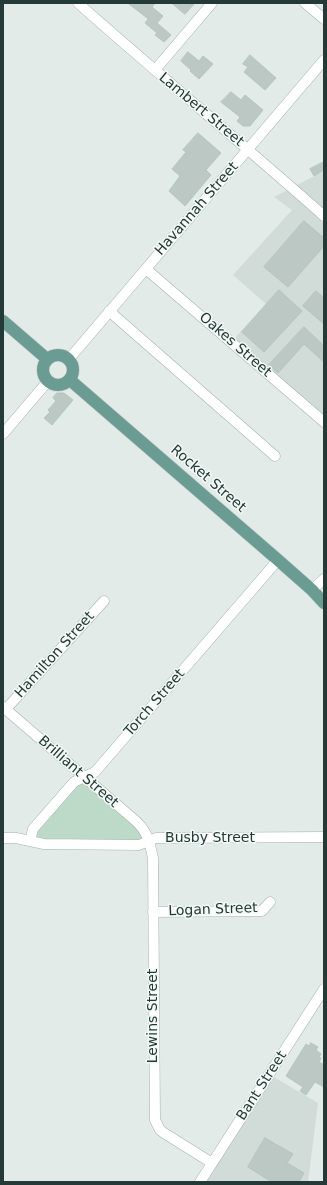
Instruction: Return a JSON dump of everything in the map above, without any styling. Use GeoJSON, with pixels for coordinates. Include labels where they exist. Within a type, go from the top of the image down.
{"type":"FeatureCollection","features":[{"type":"Feature","properties":{"kind":"main road"},"geometry":{"type":"LineString","coordinates":[[3,321],[47,359]]}},
{"type":"Feature","properties":{"kind":"main road"},"geometry":{"type":"LineString","coordinates":[[60,354],[69,358],[74,367],[70,380],[66,383],[57,385],[48,381],[45,378],[43,368],[47,359],[51,356],[60,354]]}},
{"type":"Feature","properties":{"kind":"main road","name":"Rocket Street"},"geometry":{"type":"LineString","coordinates":[[70,380],[278,560],[312,590],[324,603]]}},
{"type":"Feature","properties":{"kind":"street","name":"Lambert Street"},"geometry":{"type":"LineString","coordinates":[[78,3],[324,216]]}},
{"type":"Feature","properties":{"kind":"street"},"geometry":{"type":"LineString","coordinates":[[155,70],[212,3]]}},
{"type":"Feature","properties":{"kind":"street"},"geometry":{"type":"LineString","coordinates":[[305,3],[324,19]]}},
{"type":"Feature","properties":{"kind":"street","name":"Havannah Street"},"geometry":{"type":"LineString","coordinates":[[69,358],[324,60]]}},
{"type":"Feature","properties":{"kind":"street","name":"Oakes Street"},"geometry":{"type":"LineString","coordinates":[[146,269],[324,422]]}},
{"type":"Feature","properties":{"kind":"street"},"geometry":{"type":"LineString","coordinates":[[109,311],[275,456]]}},
{"type":"Feature","properties":{"kind":"street"},"geometry":{"type":"LineString","coordinates":[[3,434],[48,381]]}},
{"type":"Feature","properties":{"kind":"street","name":"Torch Street"},"geometry":{"type":"LineString","coordinates":[[30,841],[33,829],[74,782],[95,772],[278,560]]}},
{"type":"Feature","properties":{"kind":"street"},"geometry":{"type":"LineString","coordinates":[[312,590],[324,579]]}},
{"type":"Feature","properties":{"kind":"street","name":"Hamilton Street"},"geometry":{"type":"LineString","coordinates":[[5,708],[104,601]]}},
{"type":"Feature","properties":{"kind":"street","name":"Brilliant Street"},"geometry":{"type":"LineString","coordinates":[[5,708],[138,822],[149,840]]}},
{"type":"Feature","properties":{"kind":"street","name":"Busby Street"},"geometry":{"type":"LineString","coordinates":[[3,838],[16,838],[44,844],[139,846],[156,838],[324,837]]}},
{"type":"Feature","properties":{"kind":"street","name":"Lewins Street"},"geometry":{"type":"LineString","coordinates":[[149,840],[153,858],[152,912],[155,1120],[160,1130],[212,1163]]}},
{"type":"Feature","properties":{"kind":"street","name":"Logan Street"},"geometry":{"type":"LineString","coordinates":[[152,912],[262,911],[270,902]]}},
{"type":"Feature","properties":{"kind":"street","name":"Bant Street"},"geometry":{"type":"LineString","coordinates":[[200,1182],[324,990]]}},
{"type":"Feature","properties":{"kind":"shaded area"},"geometry":{"type":"Polygon","coordinates":[[[324,171],[324,422],[231,342],[266,304],[233,275],[292,210],[274,197],[324,171]]]}},
{"type":"Feature","properties":{"kind":"shaded area"},"geometry":{"type":"Polygon","coordinates":[[[272,1076],[318,1103],[308,1182],[206,1182],[272,1076]]]}},
{"type":"Feature","properties":{"kind":"green space"},"geometry":{"type":"Polygon","coordinates":[[[85,778],[149,840],[30,841],[33,829],[85,778]]]}},
{"type":"Feature","properties":{"kind":"building"},"geometry":{"type":"Polygon","coordinates":[[[128,3],[155,3],[152,7],[163,16],[157,23],[171,35],[164,42],[155,35],[157,33],[145,23],[148,19],[128,3]]]}},
{"type":"Feature","properties":{"kind":"building"},"geometry":{"type":"Polygon","coordinates":[[[172,3],[195,3],[185,14],[172,3]]]}},
{"type":"Feature","properties":{"kind":"building"},"geometry":{"type":"Polygon","coordinates":[[[188,52],[199,61],[203,56],[213,64],[199,79],[181,61],[188,52]]]}},
{"type":"Feature","properties":{"kind":"building"},"geometry":{"type":"Polygon","coordinates":[[[250,55],[276,78],[265,90],[244,72],[248,67],[243,64],[250,55]]]}},
{"type":"Feature","properties":{"kind":"building"},"geometry":{"type":"Polygon","coordinates":[[[231,92],[241,100],[245,95],[263,110],[250,126],[243,126],[237,121],[240,117],[221,102],[231,92]]]}},
{"type":"Feature","properties":{"kind":"building"},"geometry":{"type":"Polygon","coordinates":[[[198,133],[221,153],[206,170],[211,175],[185,206],[169,191],[180,176],[172,169],[186,152],[183,150],[198,133]]]}},
{"type":"Feature","properties":{"kind":"building"},"geometry":{"type":"Polygon","coordinates":[[[324,162],[324,170],[314,176],[310,169],[324,162]]]}},
{"type":"Feature","properties":{"kind":"building"},"geometry":{"type":"Polygon","coordinates":[[[304,221],[324,238],[324,246],[288,287],[264,267],[304,221]]]}},
{"type":"Feature","properties":{"kind":"building"},"geometry":{"type":"Polygon","coordinates":[[[279,290],[302,311],[264,352],[242,332],[279,290]]]}},
{"type":"Feature","properties":{"kind":"building"},"geometry":{"type":"Polygon","coordinates":[[[316,291],[324,298],[324,324],[303,306],[316,291]]]}},
{"type":"Feature","properties":{"kind":"building"},"geometry":{"type":"Polygon","coordinates":[[[304,327],[324,346],[324,362],[304,344],[278,373],[269,365],[304,327]]]}},
{"type":"Feature","properties":{"kind":"building"},"geometry":{"type":"Polygon","coordinates":[[[57,393],[64,393],[73,400],[52,425],[44,418],[50,412],[48,410],[56,401],[53,398],[57,393]]]}},
{"type":"Feature","properties":{"kind":"building"},"geometry":{"type":"Polygon","coordinates":[[[311,1043],[318,1047],[316,1050],[321,1054],[319,1057],[321,1058],[319,1062],[324,1065],[324,1087],[315,1082],[306,1095],[300,1091],[303,1087],[286,1076],[306,1044],[309,1046],[311,1043]]]}},
{"type":"Feature","properties":{"kind":"building"},"geometry":{"type":"Polygon","coordinates":[[[265,1138],[293,1154],[287,1163],[304,1173],[299,1182],[272,1182],[248,1167],[265,1138]]]}}]}
